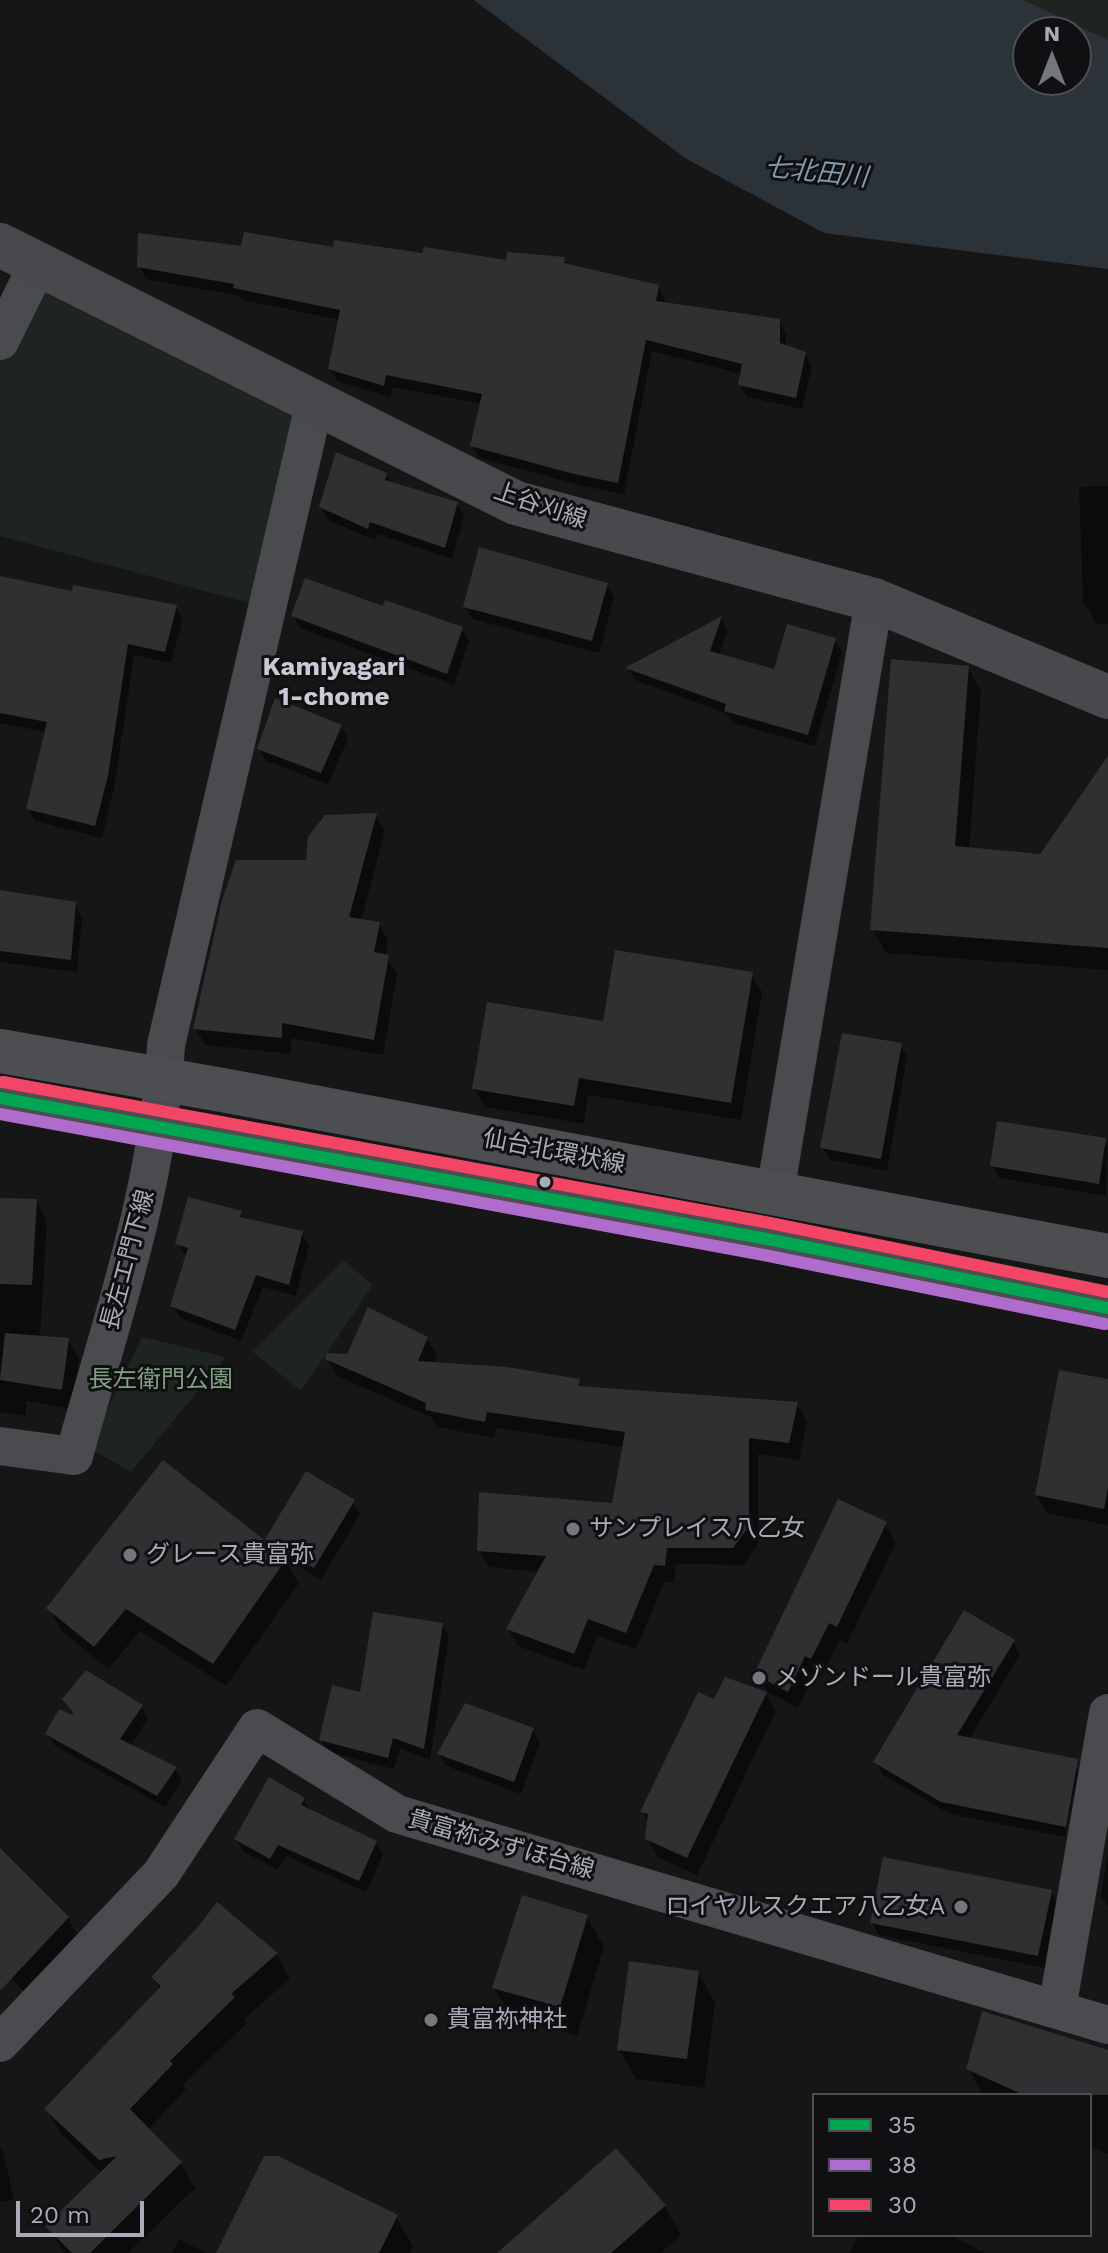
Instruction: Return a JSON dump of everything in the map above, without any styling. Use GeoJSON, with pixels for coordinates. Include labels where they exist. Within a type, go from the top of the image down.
{"type":"FeatureCollection","features":[{"type":"Feature","properties":{"kind":"main road","name":"仙台北環状線"},"geometry":{"type":"LineString","coordinates":[[0,1051],[1108,1256]]}},
{"type":"Feature","properties":{"kind":"main road","name":"仙台北環状線"},"geometry":{"type":"LineString","coordinates":[[0,1098],[767,1239],[1108,1308]]}},
{"type":"Feature","properties":{"kind":"street","name":"上谷刈線"},"geometry":{"type":"LineString","coordinates":[[0,245],[516,503],[874,600],[1108,697]]}},
{"type":"Feature","properties":{"kind":"street"},"geometry":{"type":"LineString","coordinates":[[0,341],[38,264]]}},
{"type":"Feature","properties":{"kind":"street","name":"長左エ門下線"},"geometry":{"type":"LineString","coordinates":[[0,1446],[74,1456],[152,1171],[166,1045],[315,401]]}},
{"type":"Feature","properties":{"kind":"street"},"geometry":{"type":"LineString","coordinates":[[775,1193],[874,600]]}},
{"type":"Feature","properties":{"kind":"street"},"geometry":{"type":"LineString","coordinates":[[1057,2009],[1102,1781],[1108,1713]]}},
{"type":"Feature","properties":{"kind":"street","name":"貴富祢みずほ台線"},"geometry":{"type":"LineString","coordinates":[[0,2043],[161,1874],[257,1728],[397,1814],[1108,2025]]}},
{"type":"Feature","properties":{"kind":"green space"},"geometry":{"type":"Polygon","coordinates":[[[1024,0],[1108,0],[1108,40],[1092,32],[1092,16],[1058,16],[1024,0]]]}},
{"type":"Feature","properties":{"kind":"green space"},"geometry":{"type":"Polygon","coordinates":[[[37,281],[315,401],[249,603],[0,536],[0,351],[37,281]]]}},
{"type":"Feature","properties":{"kind":"green space"},"geometry":{"type":"Polygon","coordinates":[[[343,1260],[373,1285],[301,1391],[253,1352],[343,1260]]]}},
{"type":"Feature","properties":{"kind":"green space","name":"長左衛門公園"},"geometry":{"type":"Polygon","coordinates":[[[142,1337],[226,1357],[131,1472],[89,1448],[142,1337]]]}},
{"type":"Feature","properties":{"kind":"water","name":"七北田川"},"geometry":{"type":"Polygon","coordinates":[[[474,0],[1024,0],[1058,16],[1012,16],[1012,96],[1092,96],[1092,32],[1108,40],[1108,269],[824,233],[685,158],[474,0]]]}},
{"type":"Feature","properties":{"kind":"building"},"geometry":{"type":"Polygon","coordinates":[[[244,232],[333,247],[334,240],[422,253],[424,247],[506,260],[507,252],[565,257],[564,263],[659,285],[656,301],[780,319],[780,343],[806,352],[796,398],[738,385],[742,364],[646,340],[618,483],[470,446],[482,394],[386,375],[384,386],[328,369],[340,310],[233,288],[234,284],[137,267],[138,233],[241,246],[244,232]]]}},
{"type":"Feature","properties":{"kind":"building"},"geometry":{"type":"Polygon","coordinates":[[[336,452],[387,473],[385,480],[458,502],[445,548],[370,522],[368,529],[319,507],[336,452]]]}},
{"type":"Feature","properties":{"kind":"building"},"geometry":{"type":"Polygon","coordinates":[[[479,547],[608,583],[592,641],[463,607],[479,547]]]}},
{"type":"Feature","properties":{"kind":"building"},"geometry":{"type":"Polygon","coordinates":[[[0,576],[72,591],[73,585],[177,605],[165,652],[128,644],[108,776],[95,826],[26,809],[47,722],[0,713],[0,576]]]}},
{"type":"Feature","properties":{"kind":"building"},"geometry":{"type":"Polygon","coordinates":[[[305,578],[383,606],[385,600],[463,627],[447,674],[291,616],[305,578]]]}},
{"type":"Feature","properties":{"kind":"building"},"geometry":{"type":"Polygon","coordinates":[[[722,616],[710,651],[774,669],[787,624],[836,638],[808,735],[724,711],[726,704],[625,668],[722,616]]]}},
{"type":"Feature","properties":{"kind":"building"},"geometry":{"type":"Polygon","coordinates":[[[891,659],[969,666],[955,846],[1040,854],[1108,756],[1108,948],[870,930],[891,659]]]}},
{"type":"Feature","properties":{"kind":"building"},"geometry":{"type":"Polygon","coordinates":[[[275,698],[342,725],[321,773],[257,749],[275,698]]]}},
{"type":"Feature","properties":{"kind":"building"},"geometry":{"type":"Polygon","coordinates":[[[377,813],[349,917],[380,922],[374,952],[389,955],[374,1040],[282,1023],[282,1038],[193,1029],[222,900],[236,860],[306,860],[308,837],[325,815],[377,813]]]}},
{"type":"Feature","properties":{"kind":"building"},"geometry":{"type":"Polygon","coordinates":[[[0,890],[76,902],[71,960],[0,951],[0,890]]]}},
{"type":"Feature","properties":{"kind":"building"},"geometry":{"type":"Polygon","coordinates":[[[615,950],[753,972],[731,1103],[579,1078],[574,1106],[472,1089],[487,1002],[603,1021],[615,950]]]}},
{"type":"Feature","properties":{"kind":"building"},"geometry":{"type":"Polygon","coordinates":[[[842,1033],[902,1043],[881,1159],[820,1148],[842,1033]]]}},
{"type":"Feature","properties":{"kind":"building"},"geometry":{"type":"Polygon","coordinates":[[[997,1121],[1106,1138],[1099,1184],[990,1166],[997,1121]]]}},
{"type":"Feature","properties":{"kind":"building"},"geometry":{"type":"Polygon","coordinates":[[[188,1197],[242,1211],[240,1217],[303,1231],[289,1285],[256,1275],[235,1330],[170,1306],[188,1248],[175,1244],[188,1197]]]}},
{"type":"Feature","properties":{"kind":"building"},"geometry":{"type":"Polygon","coordinates":[[[0,1198],[37,1199],[32,1285],[0,1284],[0,1198]]]}},
{"type":"Feature","properties":{"kind":"building"},"geometry":{"type":"Polygon","coordinates":[[[368,1307],[428,1337],[418,1361],[507,1367],[580,1379],[579,1386],[798,1402],[789,1443],[749,1438],[749,1526],[733,1548],[667,1548],[665,1566],[654,1565],[626,1633],[588,1619],[574,1654],[506,1629],[546,1556],[477,1551],[479,1492],[612,1503],[625,1432],[487,1412],[485,1422],[425,1410],[426,1403],[325,1359],[327,1353],[347,1354],[368,1307]]]}},
{"type":"Feature","properties":{"kind":"building"},"geometry":{"type":"Polygon","coordinates":[[[5,1333],[69,1338],[62,1390],[0,1380],[5,1333]]]}},
{"type":"Feature","properties":{"kind":"building"},"geometry":{"type":"Polygon","coordinates":[[[1059,1370],[1108,1379],[1108,1488],[1104,1509],[1035,1495],[1059,1370]]]}},
{"type":"Feature","properties":{"kind":"building"},"geometry":{"type":"Polygon","coordinates":[[[163,1460],[287,1558],[213,1664],[126,1609],[94,1647],[46,1608],[163,1460]]]}},
{"type":"Feature","properties":{"kind":"building"},"geometry":{"type":"Polygon","coordinates":[[[306,1471],[355,1500],[314,1568],[265,1539],[306,1471]]]}},
{"type":"Feature","properties":{"kind":"building"},"geometry":{"type":"Polygon","coordinates":[[[838,1499],[887,1522],[837,1627],[829,1623],[811,1659],[805,1656],[788,1692],[754,1674],[838,1499]]]}},
{"type":"Feature","properties":{"kind":"building"},"geometry":{"type":"Polygon","coordinates":[[[964,1610],[1015,1640],[957,1735],[1078,1759],[1066,1827],[941,1802],[873,1762],[964,1610]]]}},
{"type":"Feature","properties":{"kind":"building"},"geometry":{"type":"Polygon","coordinates":[[[373,1612],[443,1623],[424,1749],[393,1738],[388,1758],[319,1740],[332,1685],[360,1692],[373,1612]]]}},
{"type":"Feature","properties":{"kind":"building"},"geometry":{"type":"Polygon","coordinates":[[[86,1670],[143,1705],[120,1739],[177,1767],[157,1796],[45,1734],[59,1709],[72,1715],[73,1712],[62,1699],[86,1670]]]}},
{"type":"Feature","properties":{"kind":"building"},"geometry":{"type":"Polygon","coordinates":[[[725,1677],[767,1692],[687,1858],[645,1839],[648,1814],[640,1812],[698,1692],[714,1699],[725,1677]]]}},
{"type":"Feature","properties":{"kind":"building"},"geometry":{"type":"Polygon","coordinates":[[[465,1703],[534,1728],[514,1782],[437,1754],[465,1703]]]}},
{"type":"Feature","properties":{"kind":"building"},"geometry":{"type":"Polygon","coordinates":[[[269,1777],[305,1798],[301,1805],[377,1841],[359,1881],[278,1845],[270,1859],[234,1839],[269,1777]]]}},
{"type":"Feature","properties":{"kind":"building"},"geometry":{"type":"Polygon","coordinates":[[[0,1848],[69,1917],[0,1991],[0,1848]]]}},
{"type":"Feature","properties":{"kind":"building","name":"ロイヤルスクエア八乙女A"},"geometry":{"type":"Polygon","coordinates":[[[883,1857],[1052,1890],[1038,1956],[870,1923],[883,1857]]]}},
{"type":"Feature","properties":{"kind":"building"},"geometry":{"type":"Polygon","coordinates":[[[522,1895],[588,1915],[560,2007],[492,1988],[522,1895]]]}},
{"type":"Feature","properties":{"kind":"building"},"geometry":{"type":"Polygon","coordinates":[[[217,1902],[278,1953],[231,1994],[235,1997],[170,2061],[173,2064],[130,2109],[182,2162],[90,2253],[72,2253],[45,2226],[117,2156],[99,2160],[44,2109],[161,1986],[151,1977],[217,1902]]]}},
{"type":"Feature","properties":{"kind":"building"},"geometry":{"type":"Polygon","coordinates":[[[629,1961],[699,1971],[687,2059],[617,2050],[629,1961]]]}},
{"type":"Feature","properties":{"kind":"building"},"geometry":{"type":"Polygon","coordinates":[[[982,2011],[1108,2050],[1108,2095],[1020,2093],[966,2069],[982,2011]]]}},
{"type":"Feature","properties":{"kind":"building"},"geometry":{"type":"Polygon","coordinates":[[[616,2148],[666,2205],[611,2253],[497,2253],[616,2148]]]}},
{"type":"Feature","properties":{"kind":"building"},"geometry":{"type":"Polygon","coordinates":[[[264,2156],[278,2156],[398,2215],[379,2253],[216,2253],[264,2156]]]}},
{"type":"Feature","properties":{"kind":"transit line","name":"30"},"geometry":{"type":"LineString","coordinates":[[3,1082],[770,1223],[1108,1292]]}},
{"type":"Feature","properties":{"kind":"transit line","name":"35"},"geometry":{"type":"LineString","coordinates":[[0,1098],[767,1239],[1108,1308]]}},
{"type":"Feature","properties":{"kind":"transit line","name":"38"},"geometry":{"type":"LineString","coordinates":[[0,1114],[764,1255],[1105,1324]]}},
{"type":"Feature","properties":{"kind":"place","name":"サンプレイス八乙女"},"geometry":{"type":"Point","coordinates":[573,1529]}},
{"type":"Feature","properties":{"kind":"place","name":"グレース貴富弥"},"geometry":{"type":"Point","coordinates":[130,1555]}},
{"type":"Feature","properties":{"kind":"place","name":"メゾンドール貴富弥"},"geometry":{"type":"Point","coordinates":[759,1678]}},
{"type":"Feature","properties":{"kind":"place","name":"ロイヤルスクエア八乙女A"},"geometry":{"type":"Point","coordinates":[961,1907]}},
{"type":"Feature","properties":{"kind":"place","name":"貴富祢神社"},"geometry":{"type":"Point","coordinates":[431,2020]}},
{"type":"Feature","properties":{"kind":"district","name":"Kamiyagari 1-chome"},"geometry":{"type":"Point","coordinates":[334,682]}}]}
